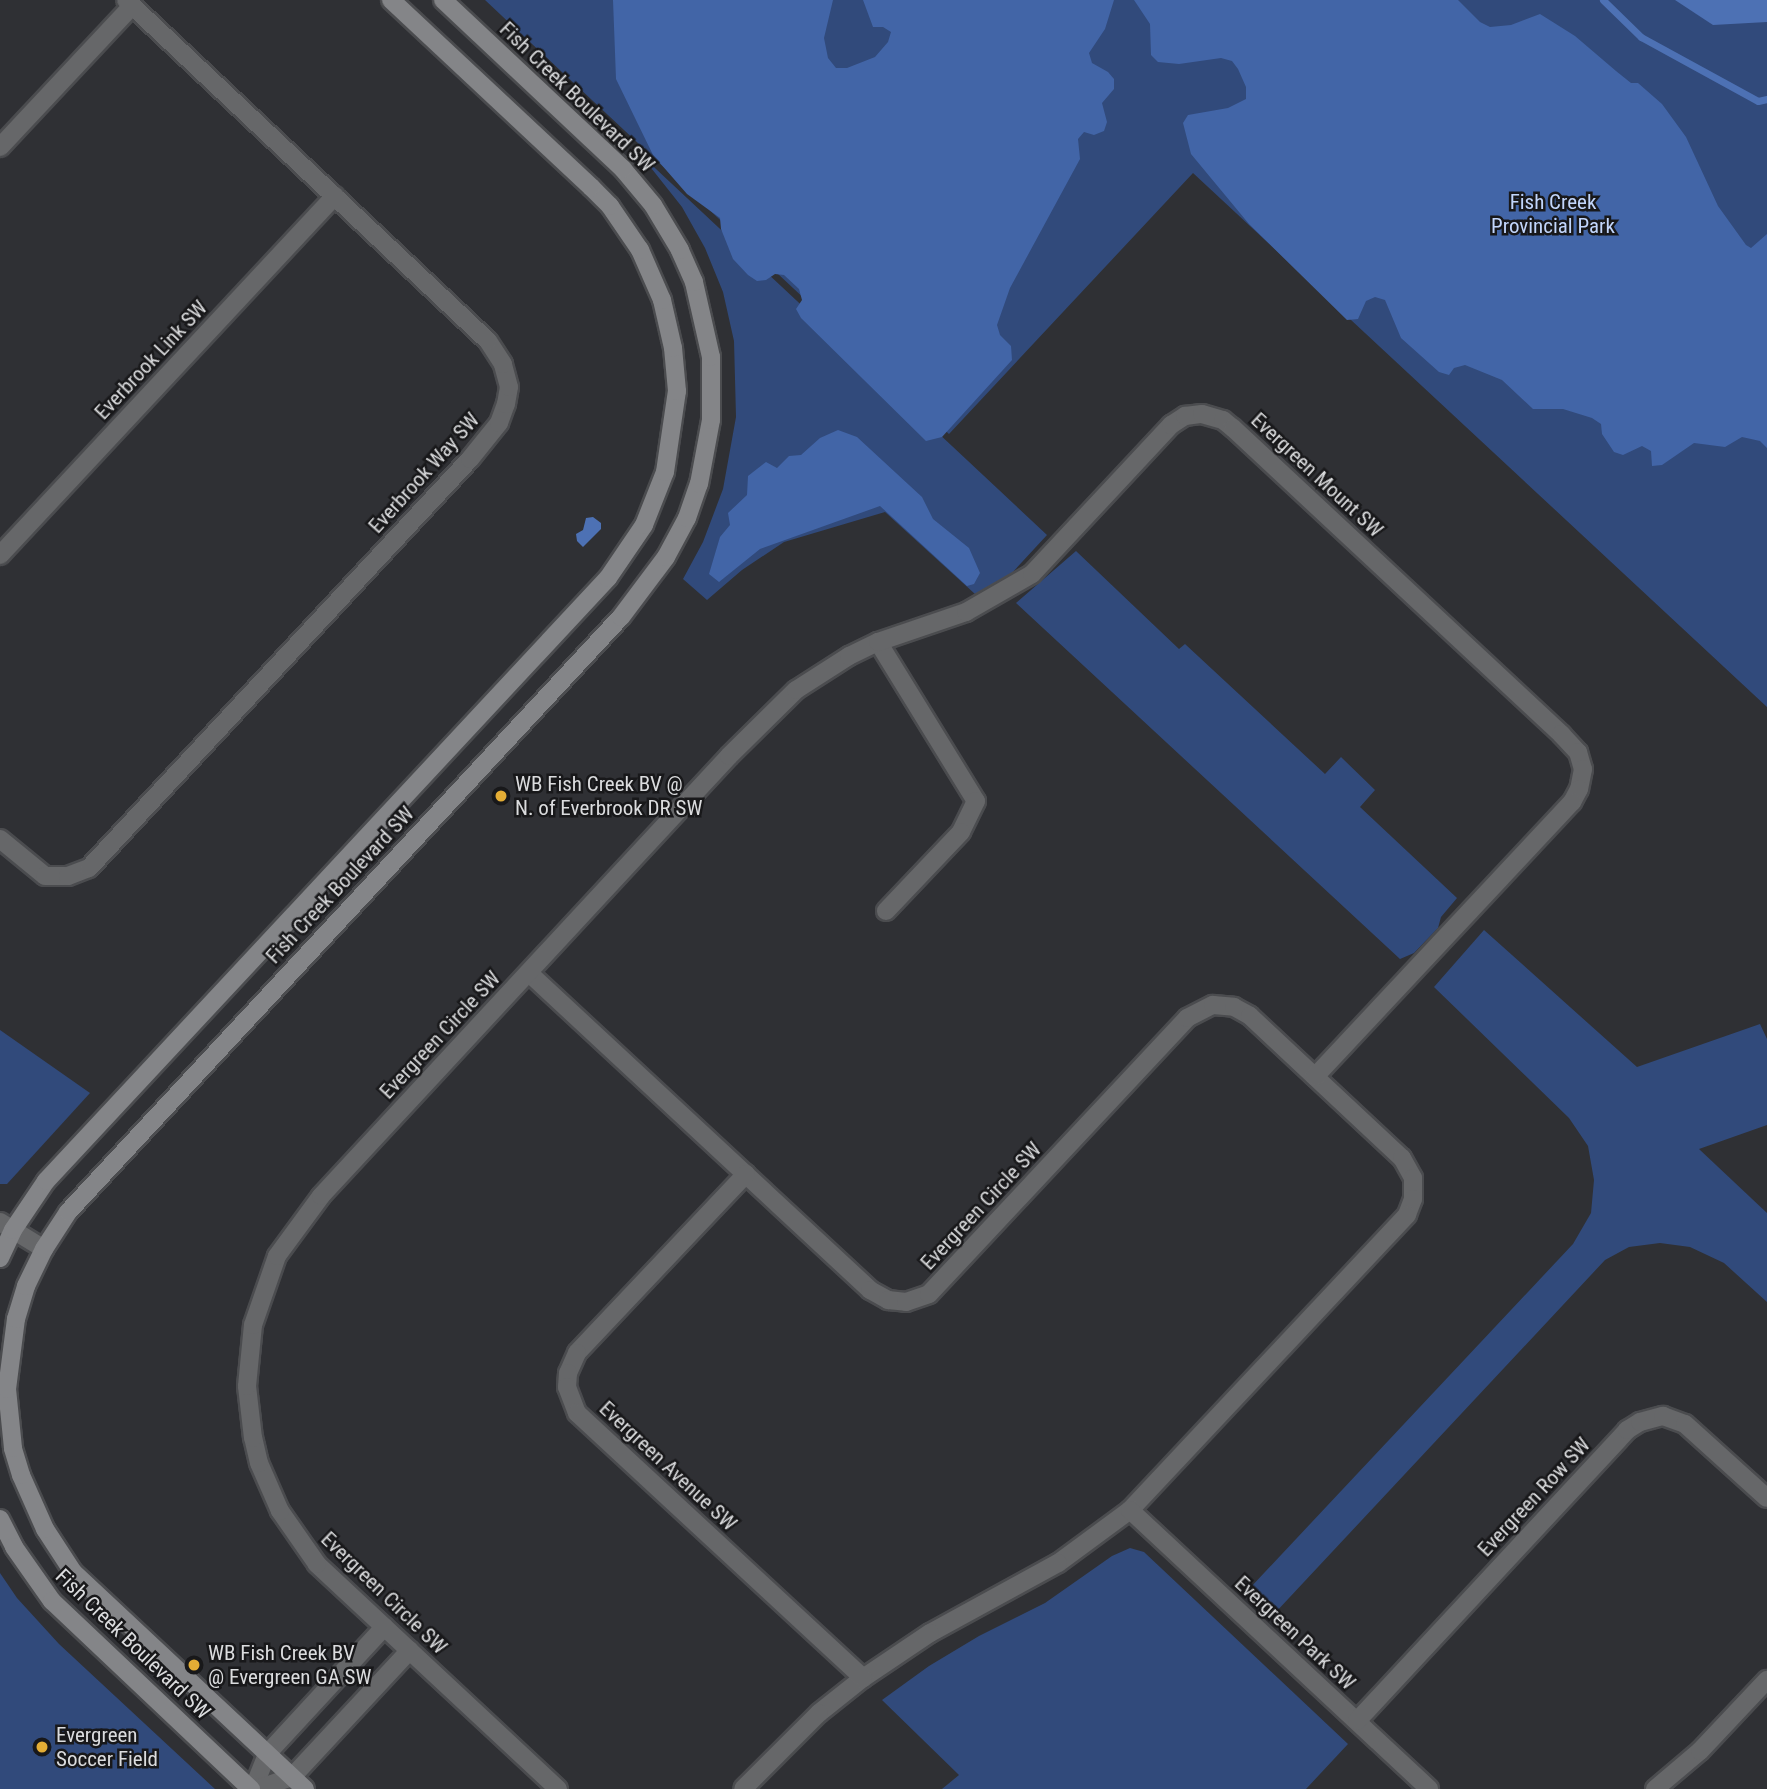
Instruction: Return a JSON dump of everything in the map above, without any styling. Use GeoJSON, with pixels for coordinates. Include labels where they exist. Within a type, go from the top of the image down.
{"type":"FeatureCollection","features":[{"type":"Feature","properties":{"kind":"main road","name":"Fish Creek Boulevard SW"},"geometry":{"type":"LineString","coordinates":[[0,1258],[7,1226],[46,1181],[608,578],[644,525],[665,472],[677,391],[673,348],[662,300],[640,250],[600,197],[391,0]]}},
{"type":"Feature","properties":{"kind":"main road","name":"Fish Creek Boulevard SW"},"geometry":{"type":"LineString","coordinates":[[298,1783],[92,1592],[58,1551],[34,1507],[13,1448],[7,1389],[16,1319],[26,1286],[44,1249],[84,1193],[621,617],[666,557],[693,503],[711,420],[711,357],[694,282],[680,250],[653,205],[623,169],[443,0]]}},
{"type":"Feature","properties":{"kind":"main road","name":"Fish Creek Boulevard SW"},"geometry":{"type":"LineString","coordinates":[[0,1519],[13,1547],[52,1601],[254,1789]]}},
{"type":"Feature","properties":{"kind":"street","name":"Everbrook Way SW"},"geometry":{"type":"LineString","coordinates":[[0,148],[129,3],[488,341],[503,364],[509,387],[499,423],[470,459],[89,868],[68,876],[45,876],[0,839]]}},
{"type":"Feature","properties":{"kind":"street","name":"Everbrook Link SW"},"geometry":{"type":"LineString","coordinates":[[0,555],[335,196]]}},
{"type":"Feature","properties":{"kind":"street","name":"Evergreen Mount SW"},"geometry":{"type":"LineString","coordinates":[[529,973],[772,712],[817,674],[878,642],[966,612],[1032,574],[1171,425],[1185,416],[1202,414],[1223,421],[1233,428],[1561,734],[1578,752],[1583,769],[1579,789],[1572,802],[1315,1077]]}},
{"type":"Feature","properties":{"kind":"street"},"geometry":{"type":"LineString","coordinates":[[878,642],[976,801],[961,832],[886,911]]}},
{"type":"Feature","properties":{"kind":"street","name":"Evergreen Circle SW"},"geometry":{"type":"LineString","coordinates":[[558,1789],[317,1564],[294,1534],[268,1488],[256,1450],[249,1412],[248,1366],[253,1325],[277,1256],[308,1210],[529,973],[870,1290],[888,1300],[906,1303],[920,1299],[935,1288],[1196,1011],[1221,1005],[1243,1011],[1402,1158],[1413,1178],[1413,1199],[1409,1209],[1130,1510],[1058,1563],[930,1633],[863,1678],[811,1720],[743,1789]]}},
{"type":"Feature","properties":{"kind":"street","name":"Evergreen Avenue SW"},"geometry":{"type":"LineString","coordinates":[[746,1174],[577,1353],[568,1373],[567,1387],[578,1413],[863,1678]]}},
{"type":"Feature","properties":{"kind":"street"},"geometry":{"type":"LineString","coordinates":[[7,1226],[44,1249]]}},
{"type":"Feature","properties":{"kind":"street","name":"Evergreen Row SW"},"geometry":{"type":"LineString","coordinates":[[1357,1721],[1627,1430],[1640,1422],[1663,1416],[1685,1424],[1767,1498]]}},
{"type":"Feature","properties":{"kind":"street","name":"Evergreen Park SW"},"geometry":{"type":"LineString","coordinates":[[1130,1510],[1429,1789]]}},
{"type":"Feature","properties":{"kind":"street"},"geometry":{"type":"LineString","coordinates":[[384,1627],[267,1754],[254,1789],[298,1783],[410,1650]]}},
{"type":"Feature","properties":{"kind":"street"},"geometry":{"type":"LineString","coordinates":[[1655,1789],[1700,1752],[1767,1680]]}},
{"type":"Feature","properties":{"kind":"green space","name":"Fish Creek Provincial Park"},"geometry":{"type":"Polygon","coordinates":[[[485,0],[1767,0],[1767,707],[1193,173],[949,434],[485,0]]]}},
{"type":"Feature","properties":{"kind":"green space"},"geometry":{"type":"Polygon","coordinates":[[[613,0],[833,0],[824,38],[828,58],[836,68],[847,68],[875,57],[888,42],[891,32],[883,27],[873,27],[863,0],[1114,0],[1105,29],[1089,53],[1092,63],[1108,72],[1114,79],[1114,89],[1102,103],[1107,122],[1104,131],[1094,135],[1084,132],[1078,139],[1080,159],[1010,288],[997,325],[1000,335],[1011,346],[1012,360],[942,437],[926,441],[801,318],[796,309],[802,300],[799,289],[784,275],[775,274],[766,280],[757,281],[748,275],[733,259],[721,229],[720,218],[687,194],[653,155],[616,79],[613,0]]]}},
{"type":"Feature","properties":{"kind":"green space"},"geometry":{"type":"Polygon","coordinates":[[[1134,0],[1458,0],[1480,22],[1490,27],[1511,25],[1540,14],[1575,36],[1631,83],[1638,83],[1662,104],[1686,137],[1718,206],[1746,245],[1751,248],[1767,234],[1767,448],[1760,441],[1742,437],[1725,447],[1694,443],[1662,465],[1652,466],[1651,451],[1642,446],[1623,455],[1614,452],[1602,434],[1601,424],[1592,418],[1563,409],[1533,409],[1502,380],[1465,365],[1454,368],[1449,375],[1439,372],[1401,338],[1385,300],[1375,297],[1366,301],[1358,319],[1347,320],[1249,224],[1191,154],[1183,123],[1188,115],[1228,108],[1246,99],[1246,87],[1238,69],[1232,61],[1221,58],[1179,64],[1158,62],[1151,55],[1150,24],[1134,0]]]}},
{"type":"Feature","properties":{"kind":"green space"},"geometry":{"type":"Polygon","coordinates":[[[640,154],[1047,535],[1011,574],[975,594],[885,512],[784,542],[742,570],[707,600],[683,579],[703,542],[723,489],[736,417],[734,341],[723,292],[705,248],[682,207],[640,154]]]}},
{"type":"Feature","properties":{"kind":"green space"},"geometry":{"type":"Polygon","coordinates":[[[838,430],[857,437],[922,497],[933,519],[969,548],[980,573],[974,584],[967,586],[880,506],[760,549],[719,582],[709,574],[720,537],[730,525],[728,513],[747,495],[748,476],[766,462],[777,468],[789,456],[801,455],[820,438],[838,430]]]}},
{"type":"Feature","properties":{"kind":"green space"},"geometry":{"type":"Polygon","coordinates":[[[1076,551],[1179,649],[1185,644],[1325,774],[1341,757],[1375,790],[1360,807],[1457,898],[1441,917],[1438,928],[1414,953],[1400,959],[1016,603],[1076,551]]]}},
{"type":"Feature","properties":{"kind":"green space"},"geometry":{"type":"Polygon","coordinates":[[[1484,930],[1637,1067],[1760,1024],[1767,1039],[1767,1125],[1699,1149],[1767,1213],[1767,1302],[1724,1263],[1690,1247],[1660,1243],[1629,1247],[1605,1260],[1275,1613],[1250,1588],[1573,1244],[1591,1213],[1594,1180],[1588,1146],[1569,1118],[1434,987],[1484,930]]]}},
{"type":"Feature","properties":{"kind":"green space"},"geometry":{"type":"Polygon","coordinates":[[[0,1030],[90,1093],[7,1184],[0,1184],[0,1030]]]}},
{"type":"Feature","properties":{"kind":"green space"},"geometry":{"type":"Polygon","coordinates":[[[1130,1548],[1144,1552],[1348,1744],[1306,1789],[942,1789],[959,1775],[882,1700],[929,1666],[979,1636],[1045,1603],[1112,1556],[1130,1548]]]}},
{"type":"Feature","properties":{"kind":"green space"},"geometry":{"type":"Polygon","coordinates":[[[0,1573],[17,1598],[59,1644],[215,1789],[0,1789],[0,1573]]]}},
{"type":"Feature","properties":{"kind":"shaded area"},"geometry":{"type":"Polygon","coordinates":[[[1675,0],[1767,0],[1767,22],[1713,25],[1675,0]]]}},
{"type":"Feature","properties":{"kind":"shaded area"},"geometry":{"type":"Polygon","coordinates":[[[593,517],[601,523],[601,529],[583,547],[577,541],[576,534],[583,530],[586,518],[593,517]]]}},
{"type":"Feature","properties":{"kind":"waterway"},"geometry":{"type":"LineString","coordinates":[[1603,0],[1641,37],[1758,101],[1767,99]]}},
{"type":"Feature","properties":{"kind":"place","name":"WB Fish Creek BV @ N. of Everbrook DR SW"},"geometry":{"type":"Point","coordinates":[501,796]}},
{"type":"Feature","properties":{"kind":"place","name":"WB Fish Creek BV @ Evergreen GA SW"},"geometry":{"type":"Point","coordinates":[194,1665]}},
{"type":"Feature","properties":{"kind":"place","name":"Evergreen Soccer Field"},"geometry":{"type":"Point","coordinates":[42,1747]}}]}
